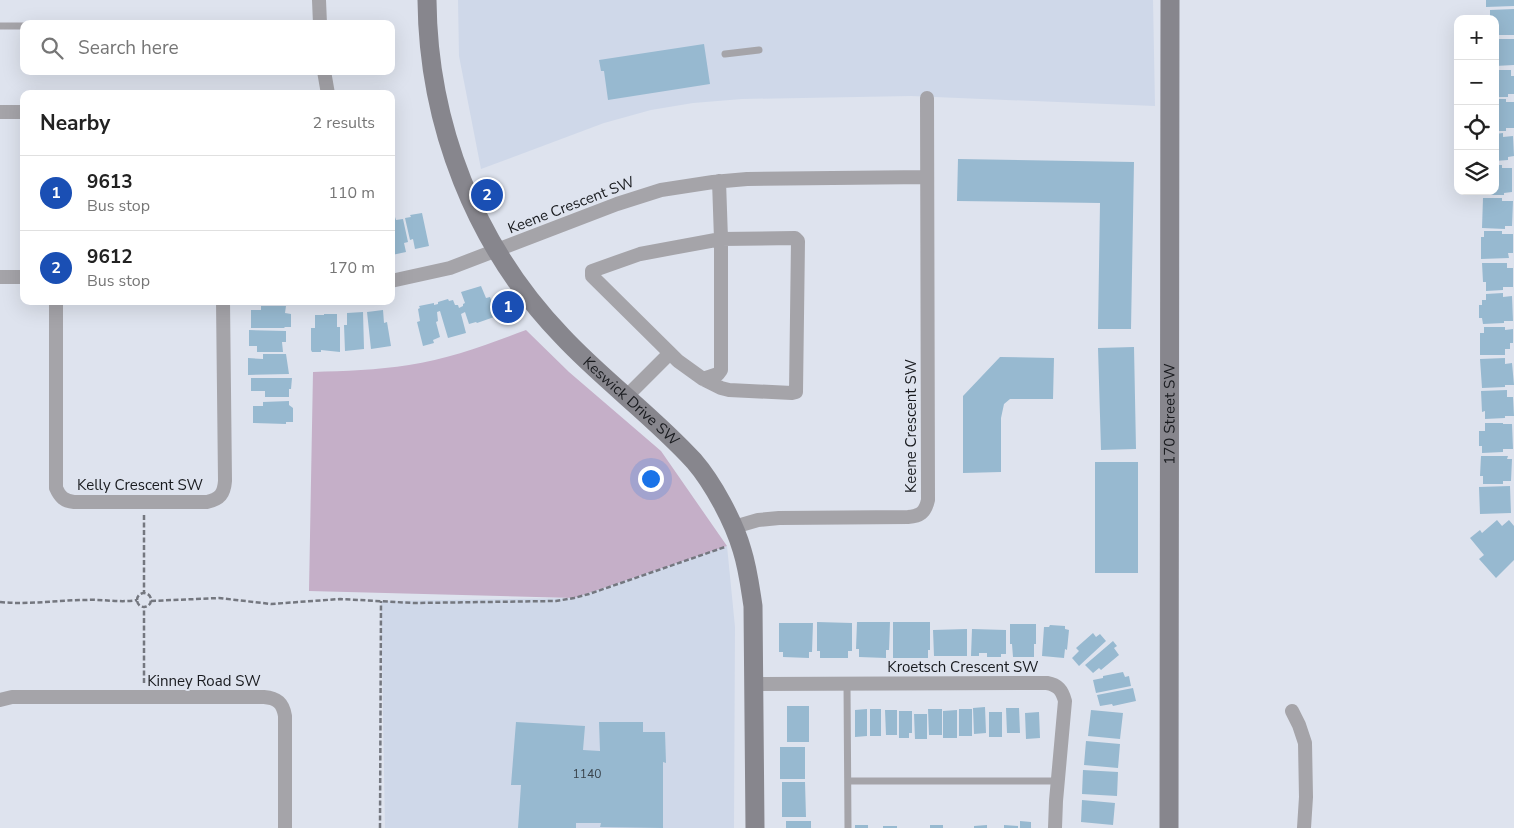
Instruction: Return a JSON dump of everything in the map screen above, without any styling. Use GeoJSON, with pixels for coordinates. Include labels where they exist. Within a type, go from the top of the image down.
{"type":"FeatureCollection","features":[{"type":"Feature","properties":{"kind":"street"},"geometry":{"type":"LineString","coordinates":[[319,0],[320,20]]}},
{"type":"Feature","properties":{"kind":"street","name":"Keswick Drive SW"},"geometry":{"type":"LineString","coordinates":[[427,0],[428,47],[440,112],[456,165],[475,213],[496,250],[518,283],[561,336],[695,462],[710,483],[737,535],[748,574],[752,606],[755,828]]}},
{"type":"Feature","properties":{"kind":"street","name":"170 Street SW"},"geometry":{"type":"LineString","coordinates":[[1169,828],[1170,0]]}},
{"type":"Feature","properties":{"kind":"street"},"geometry":{"type":"LineString","coordinates":[[325,75],[327,90]]}},
{"type":"Feature","properties":{"kind":"street","name":"Keene Crescent SW"},"geometry":{"type":"LineString","coordinates":[[737,535],[770,518],[908,517],[922,514],[925,511],[928,500],[928,98]]}},
{"type":"Feature","properties":{"kind":"street"},"geometry":{"type":"LineString","coordinates":[[0,112],[20,112]]}},
{"type":"Feature","properties":{"kind":"street","name":"Keene Crescent SW"},"geometry":{"type":"LineString","coordinates":[[395,280],[450,268],[641,196],[683,186],[747,179],[927,177]]}},
{"type":"Feature","properties":{"kind":"street"},"geometry":{"type":"LineString","coordinates":[[703,379],[718,374],[720,370],[721,239],[719,181]]}},
{"type":"Feature","properties":{"kind":"street"},"geometry":{"type":"LineString","coordinates":[[795,238],[798,241],[796,392],[729,390],[720,388],[703,379],[678,361],[592,276],[592,271],[640,254],[721,239],[795,238]]}},
{"type":"Feature","properties":{"kind":"street"},"geometry":{"type":"LineString","coordinates":[[0,277],[20,277]]}},
{"type":"Feature","properties":{"kind":"street","name":"Kelly Crescent SW"},"geometry":{"type":"LineString","coordinates":[[56,305],[56,488],[62,499],[74,502],[207,502],[215,500],[223,493],[225,481],[223,305]]}},
{"type":"Feature","properties":{"kind":"street"},"geometry":{"type":"LineString","coordinates":[[626,396],[670,353]]}},
{"type":"Feature","properties":{"kind":"street","name":"Kroetsch Crescent SW"},"geometry":{"type":"LineString","coordinates":[[754,684],[1054,684],[1061,690],[1064,700],[1055,828]]}},
{"type":"Feature","properties":{"kind":"street","name":"Kinney Road SW"},"geometry":{"type":"LineString","coordinates":[[0,700],[12,697],[264,697],[275,699],[282,706],[285,716],[286,828]]}},
{"type":"Feature","properties":{"kind":"street"},"geometry":{"type":"LineString","coordinates":[[1292,711],[1300,725],[1305,743],[1306,797],[1304,828]]}},
{"type":"Feature","properties":{"kind":"lane"},"geometry":{"type":"LineString","coordinates":[[0,26],[20,26]]}},
{"type":"Feature","properties":{"kind":"lane"},"geometry":{"type":"LineString","coordinates":[[725,54],[759,50]]}},
{"type":"Feature","properties":{"kind":"lane"},"geometry":{"type":"LineString","coordinates":[[847,683],[848,828]]}},
{"type":"Feature","properties":{"kind":"lane"},"geometry":{"type":"LineString","coordinates":[[848,780],[1058,781]]}},
{"type":"Feature","properties":{"kind":"path"},"geometry":{"type":"LineString","coordinates":[[144,502],[144,594]]}},
{"type":"Feature","properties":{"kind":"path"},"geometry":{"type":"LineString","coordinates":[[151,601],[219,598],[272,604],[340,599],[414,603],[565,600],[589,594],[727,546],[737,535]]}},
{"type":"Feature","properties":{"kind":"path"},"geometry":{"type":"LineString","coordinates":[[0,602],[19,604],[88,600],[129,602],[137,600],[139,596],[144,594],[148,594],[151,601]]}},
{"type":"Feature","properties":{"kind":"path"},"geometry":{"type":"LineString","coordinates":[[137,600],[138,604],[144,608]]}},
{"type":"Feature","properties":{"kind":"path"},"geometry":{"type":"LineString","coordinates":[[144,608],[151,601]]}},
{"type":"Feature","properties":{"kind":"path"},"geometry":{"type":"LineString","coordinates":[[380,828],[381,602]]}},
{"type":"Feature","properties":{"kind":"path"},"geometry":{"type":"LineString","coordinates":[[144,608],[144,697]]}},
{"type":"Feature","properties":{"kind":"shaded area"},"geometry":{"type":"Polygon","coordinates":[[[458,0],[1153,0],[1155,106],[911,96],[742,99],[693,103],[651,110],[604,123],[481,169],[459,56],[458,0]]]}},
{"type":"Feature","properties":{"kind":"shaded area"},"geometry":{"type":"Polygon","coordinates":[[[526,330],[569,372],[661,451],[727,546],[574,598],[309,591],[313,372],[397,367],[424,362],[468,350],[526,330]]]}},
{"type":"Feature","properties":{"kind":"shaded area"},"geometry":{"type":"Polygon","coordinates":[[[727,546],[735,627],[734,828],[385,828],[381,601],[574,598],[727,546]]]}},
{"type":"Feature","properties":{"kind":"building"},"geometry":{"type":"Polygon","coordinates":[[[1486,0],[1514,0],[1514,6],[1486,7],[1486,0]]]}},
{"type":"Feature","properties":{"kind":"building"},"geometry":{"type":"Polygon","coordinates":[[[1514,9],[1514,35],[1499,35],[1499,15],[1490,15],[1490,10],[1514,9]]]}},
{"type":"Feature","properties":{"kind":"building"},"geometry":{"type":"Polygon","coordinates":[[[1499,39],[1514,39],[1514,65],[1499,66],[1499,39]]]}},
{"type":"Feature","properties":{"kind":"building"},"geometry":{"type":"Polygon","coordinates":[[[704,44],[710,84],[608,100],[604,71],[601,71],[599,60],[704,44]]]}},
{"type":"Feature","properties":{"kind":"building"},"geometry":{"type":"Polygon","coordinates":[[[1499,70],[1511,70],[1511,76],[1514,76],[1514,94],[1508,94],[1508,97],[1499,97],[1499,70]]]}},
{"type":"Feature","properties":{"kind":"building"},"geometry":{"type":"Polygon","coordinates":[[[1499,99],[1506,99],[1506,102],[1514,102],[1514,128],[1506,128],[1506,131],[1499,131],[1499,99]]]}},
{"type":"Feature","properties":{"kind":"building"},"geometry":{"type":"Polygon","coordinates":[[[1503,133],[1503,137],[1513,136],[1514,156],[1508,157],[1508,160],[1499,161],[1499,134],[1503,133]]]}},
{"type":"Feature","properties":{"kind":"building"},"geometry":{"type":"Polygon","coordinates":[[[958,159],[1134,162],[1131,329],[1098,329],[1100,203],[957,201],[958,159]]]}},
{"type":"Feature","properties":{"kind":"building"},"geometry":{"type":"Polygon","coordinates":[[[1499,165],[1502,165],[1502,168],[1512,168],[1512,192],[1504,193],[1504,195],[1499,195],[1499,165]]]}},
{"type":"Feature","properties":{"kind":"building"},"geometry":{"type":"Polygon","coordinates":[[[1483,198],[1502,198],[1502,201],[1513,201],[1512,226],[1505,226],[1505,229],[1482,228],[1483,198]]]}},
{"type":"Feature","properties":{"kind":"building"},"geometry":{"type":"Polygon","coordinates":[[[422,213],[429,246],[415,249],[413,239],[410,240],[405,218],[422,213]]]}},
{"type":"Feature","properties":{"kind":"building"},"geometry":{"type":"Polygon","coordinates":[[[395,217],[396,220],[403,219],[408,242],[404,243],[406,252],[395,254],[395,217]]]}},
{"type":"Feature","properties":{"kind":"building"},"geometry":{"type":"Polygon","coordinates":[[[1484,231],[1502,231],[1502,234],[1513,234],[1513,253],[1508,253],[1509,258],[1481,259],[1481,237],[1484,237],[1484,231]]]}},
{"type":"Feature","properties":{"kind":"building"},"geometry":{"type":"Polygon","coordinates":[[[1482,263],[1507,263],[1507,268],[1513,268],[1513,287],[1503,287],[1503,290],[1486,291],[1486,282],[1483,282],[1482,263]]]}},
{"type":"Feature","properties":{"kind":"building"},"geometry":{"type":"Polygon","coordinates":[[[481,286],[486,298],[490,297],[497,316],[469,324],[465,312],[461,314],[466,333],[448,338],[440,311],[437,312],[438,321],[436,322],[440,337],[433,340],[434,343],[423,346],[417,322],[420,321],[419,306],[434,303],[434,305],[448,299],[449,301],[453,300],[459,308],[465,303],[461,292],[481,286]]]}},
{"type":"Feature","properties":{"kind":"building"},"geometry":{"type":"Polygon","coordinates":[[[1503,293],[1503,297],[1512,296],[1513,321],[1483,324],[1482,318],[1479,318],[1479,305],[1482,305],[1482,300],[1486,300],[1486,294],[1503,293]]]}},
{"type":"Feature","properties":{"kind":"building"},"geometry":{"type":"Polygon","coordinates":[[[261,306],[286,306],[285,313],[291,314],[291,327],[251,328],[251,310],[261,310],[261,306]]]}},
{"type":"Feature","properties":{"kind":"building"},"geometry":{"type":"Polygon","coordinates":[[[383,310],[384,323],[387,322],[391,346],[371,349],[367,312],[383,310]]]}},
{"type":"Feature","properties":{"kind":"building"},"geometry":{"type":"Polygon","coordinates":[[[363,312],[364,349],[345,351],[344,325],[347,325],[347,313],[363,312]]]}},
{"type":"Feature","properties":{"kind":"building"},"geometry":{"type":"Polygon","coordinates":[[[337,314],[337,327],[340,327],[340,352],[321,350],[321,352],[312,352],[311,350],[311,328],[315,328],[315,315],[337,314]]]}},
{"type":"Feature","properties":{"kind":"building"},"geometry":{"type":"Polygon","coordinates":[[[1484,327],[1505,327],[1505,330],[1513,329],[1513,343],[1510,343],[1510,349],[1505,349],[1505,355],[1480,355],[1480,333],[1484,333],[1484,327]]]}},
{"type":"Feature","properties":{"kind":"building"},"geometry":{"type":"Polygon","coordinates":[[[249,330],[286,331],[286,342],[282,342],[283,352],[257,352],[257,346],[249,346],[249,330]]]}},
{"type":"Feature","properties":{"kind":"building"},"geometry":{"type":"Polygon","coordinates":[[[1134,347],[1136,449],[1101,450],[1098,348],[1134,347]]]}},
{"type":"Feature","properties":{"kind":"building"},"geometry":{"type":"Polygon","coordinates":[[[263,354],[286,354],[289,374],[248,375],[248,358],[263,359],[263,354]]]}},
{"type":"Feature","properties":{"kind":"building"},"geometry":{"type":"Polygon","coordinates":[[[1000,357],[1054,358],[1053,399],[1010,399],[1004,404],[1001,418],[1001,472],[963,473],[963,396],[1000,357]]]}},
{"type":"Feature","properties":{"kind":"building"},"geometry":{"type":"Polygon","coordinates":[[[1505,358],[1505,364],[1512,363],[1514,385],[1482,388],[1480,359],[1505,358]]]}},
{"type":"Feature","properties":{"kind":"building"},"geometry":{"type":"Polygon","coordinates":[[[251,378],[292,378],[289,397],[265,397],[265,391],[251,391],[251,378]]]}},
{"type":"Feature","properties":{"kind":"building"},"geometry":{"type":"Polygon","coordinates":[[[1507,390],[1507,397],[1513,397],[1514,416],[1485,419],[1485,411],[1482,412],[1481,391],[1507,390]]]}},
{"type":"Feature","properties":{"kind":"building"},"geometry":{"type":"Polygon","coordinates":[[[289,401],[289,405],[293,408],[293,422],[286,422],[286,424],[253,423],[253,406],[263,406],[263,402],[289,401]]]}},
{"type":"Feature","properties":{"kind":"building"},"geometry":{"type":"Polygon","coordinates":[[[1485,423],[1512,424],[1513,449],[1503,449],[1503,452],[1482,453],[1482,446],[1479,446],[1479,431],[1485,431],[1485,423]]]}},
{"type":"Feature","properties":{"kind":"building"},"geometry":{"type":"Polygon","coordinates":[[[1481,456],[1508,456],[1507,459],[1512,459],[1511,481],[1503,481],[1503,484],[1483,484],[1483,476],[1480,476],[1481,456]]]}},
{"type":"Feature","properties":{"kind":"building"},"geometry":{"type":"Polygon","coordinates":[[[1095,462],[1138,462],[1138,573],[1095,573],[1095,462]]]}},
{"type":"Feature","properties":{"kind":"building"},"geometry":{"type":"Polygon","coordinates":[[[1510,486],[1511,513],[1480,514],[1479,487],[1510,486]]]}},
{"type":"Feature","properties":{"kind":"building"},"geometry":{"type":"Polygon","coordinates":[[[1497,520],[1502,526],[1509,520],[1514,526],[1514,560],[1496,578],[1479,559],[1484,555],[1470,538],[1480,530],[1482,533],[1497,520]]]}},
{"type":"Feature","properties":{"kind":"building"},"geometry":{"type":"Polygon","coordinates":[[[817,622],[852,623],[852,651],[848,651],[848,658],[820,658],[820,651],[817,651],[817,622]]]}},
{"type":"Feature","properties":{"kind":"building"},"geometry":{"type":"Polygon","coordinates":[[[857,622],[890,622],[889,650],[886,650],[886,658],[859,657],[859,649],[856,649],[857,622]]]}},
{"type":"Feature","properties":{"kind":"building"},"geometry":{"type":"Polygon","coordinates":[[[893,622],[930,622],[930,650],[928,650],[928,658],[893,658],[893,622]]]}},
{"type":"Feature","properties":{"kind":"building"},"geometry":{"type":"Polygon","coordinates":[[[779,623],[813,623],[812,652],[809,652],[809,658],[783,657],[783,652],[779,652],[779,623]]]}},
{"type":"Feature","properties":{"kind":"building"},"geometry":{"type":"Polygon","coordinates":[[[1010,624],[1036,624],[1034,657],[1013,657],[1012,644],[1010,644],[1010,624]]]}},
{"type":"Feature","properties":{"kind":"building"},"geometry":{"type":"Polygon","coordinates":[[[1050,625],[1065,626],[1065,629],[1069,630],[1067,650],[1065,649],[1064,658],[1042,656],[1044,627],[1049,627],[1050,625]]]}},
{"type":"Feature","properties":{"kind":"building"},"geometry":{"type":"Polygon","coordinates":[[[967,629],[967,656],[934,656],[933,630],[967,629]]]}},
{"type":"Feature","properties":{"kind":"building"},"geometry":{"type":"Polygon","coordinates":[[[972,629],[1006,630],[1006,654],[1001,654],[1001,657],[987,657],[987,653],[971,656],[972,629]]]}},
{"type":"Feature","properties":{"kind":"building"},"geometry":{"type":"Polygon","coordinates":[[[1093,633],[1096,637],[1100,634],[1106,641],[1079,666],[1072,658],[1079,651],[1076,648],[1093,633]]]}},
{"type":"Feature","properties":{"kind":"building"},"geometry":{"type":"Polygon","coordinates":[[[1113,641],[1117,646],[1114,648],[1119,655],[1101,670],[1099,668],[1093,673],[1085,665],[1113,641]]]}},
{"type":"Feature","properties":{"kind":"building"},"geometry":{"type":"Polygon","coordinates":[[[1123,672],[1125,677],[1129,676],[1131,686],[1096,693],[1093,680],[1123,672]]]}},
{"type":"Feature","properties":{"kind":"building"},"geometry":{"type":"Polygon","coordinates":[[[1133,688],[1136,701],[1113,706],[1112,704],[1100,706],[1097,695],[1133,688]]]}},
{"type":"Feature","properties":{"kind":"building"},"geometry":{"type":"Polygon","coordinates":[[[787,706],[809,706],[809,742],[787,742],[787,706]]]}},
{"type":"Feature","properties":{"kind":"building"},"geometry":{"type":"Polygon","coordinates":[[[985,707],[986,733],[974,734],[973,708],[985,707]]]}},
{"type":"Feature","properties":{"kind":"building"},"geometry":{"type":"Polygon","coordinates":[[[1006,708],[1019,708],[1020,733],[1007,733],[1006,708]]]}},
{"type":"Feature","properties":{"kind":"building"},"geometry":{"type":"Polygon","coordinates":[[[867,709],[867,736],[855,737],[855,710],[867,709]]]}},
{"type":"Feature","properties":{"kind":"building"},"geometry":{"type":"Polygon","coordinates":[[[870,709],[881,709],[881,736],[870,736],[870,709]]]}},
{"type":"Feature","properties":{"kind":"building"},"geometry":{"type":"Polygon","coordinates":[[[928,709],[942,709],[942,735],[929,735],[928,709]]]}},
{"type":"Feature","properties":{"kind":"building"},"geometry":{"type":"Polygon","coordinates":[[[959,709],[972,709],[972,736],[959,736],[959,709]]]}},
{"type":"Feature","properties":{"kind":"building"},"geometry":{"type":"Polygon","coordinates":[[[885,710],[897,710],[897,735],[886,735],[885,710]]]}},
{"type":"Feature","properties":{"kind":"building"},"geometry":{"type":"Polygon","coordinates":[[[957,710],[957,738],[943,738],[943,711],[957,710]]]}},
{"type":"Feature","properties":{"kind":"building"},"geometry":{"type":"Polygon","coordinates":[[[1091,710],[1123,713],[1120,739],[1088,736],[1091,710]]]}},
{"type":"Feature","properties":{"kind":"building"},"geometry":{"type":"Polygon","coordinates":[[[899,711],[912,711],[912,733],[909,733],[909,738],[899,738],[899,711]]]}},
{"type":"Feature","properties":{"kind":"building"},"geometry":{"type":"Polygon","coordinates":[[[989,712],[1002,712],[1002,737],[989,737],[989,712]]]}},
{"type":"Feature","properties":{"kind":"building"},"geometry":{"type":"Polygon","coordinates":[[[1039,712],[1040,738],[1026,739],[1025,713],[1039,712]]]}},
{"type":"Feature","properties":{"kind":"building"},"geometry":{"type":"Polygon","coordinates":[[[914,714],[927,714],[927,739],[915,739],[914,714]]]}},
{"type":"Feature","properties":{"kind":"building"},"geometry":{"type":"Polygon","coordinates":[[[516,722],[585,726],[583,750],[600,751],[599,722],[643,722],[643,732],[665,732],[666,763],[663,762],[663,828],[600,827],[601,823],[576,823],[576,828],[518,828],[521,785],[511,785],[516,722]]]}},
{"type":"Feature","properties":{"kind":"building"},"geometry":{"type":"Polygon","coordinates":[[[1086,741],[1120,744],[1118,768],[1084,765],[1086,741]]]}},
{"type":"Feature","properties":{"kind":"building"},"geometry":{"type":"Polygon","coordinates":[[[780,747],[805,747],[805,779],[780,779],[780,747]]]}},
{"type":"Feature","properties":{"kind":"building"},"geometry":{"type":"Polygon","coordinates":[[[1083,770],[1118,772],[1117,796],[1082,794],[1083,770]]]}},
{"type":"Feature","properties":{"kind":"building"},"geometry":{"type":"Polygon","coordinates":[[[782,782],[805,782],[806,817],[782,817],[782,782]]]}},
{"type":"Feature","properties":{"kind":"building"},"geometry":{"type":"Polygon","coordinates":[[[1082,800],[1115,803],[1113,825],[1081,822],[1082,800]]]}},
{"type":"Feature","properties":{"kind":"building"},"geometry":{"type":"Polygon","coordinates":[[[786,821],[811,821],[811,828],[786,828],[786,821]]]}},
{"type":"Feature","properties":{"kind":"building"},"geometry":{"type":"Polygon","coordinates":[[[1020,821],[1031,822],[1031,828],[1020,828],[1020,821]]]}},
{"type":"Feature","properties":{"kind":"building"},"geometry":{"type":"Polygon","coordinates":[[[855,825],[868,825],[868,828],[855,828],[855,825]]]}},
{"type":"Feature","properties":{"kind":"building"},"geometry":{"type":"Polygon","coordinates":[[[930,825],[943,825],[943,828],[930,828],[930,825]]]}},
{"type":"Feature","properties":{"kind":"building"},"geometry":{"type":"Polygon","coordinates":[[[987,825],[987,828],[974,828],[974,826],[987,825]]]}},
{"type":"Feature","properties":{"kind":"building"},"geometry":{"type":"Polygon","coordinates":[[[1004,825],[1018,826],[1018,828],[1004,828],[1004,825]]]}},
{"type":"Feature","properties":{"kind":"building"},"geometry":{"type":"Polygon","coordinates":[[[883,826],[897,826],[897,828],[883,828],[883,826]]]}},
{"type":"Feature","properties":{"kind":"place","name":"9612"},"geometry":{"type":"Point","coordinates":[487,195]}},
{"type":"Feature","properties":{"kind":"place","name":"9613"},"geometry":{"type":"Point","coordinates":[508,307]}}]}
